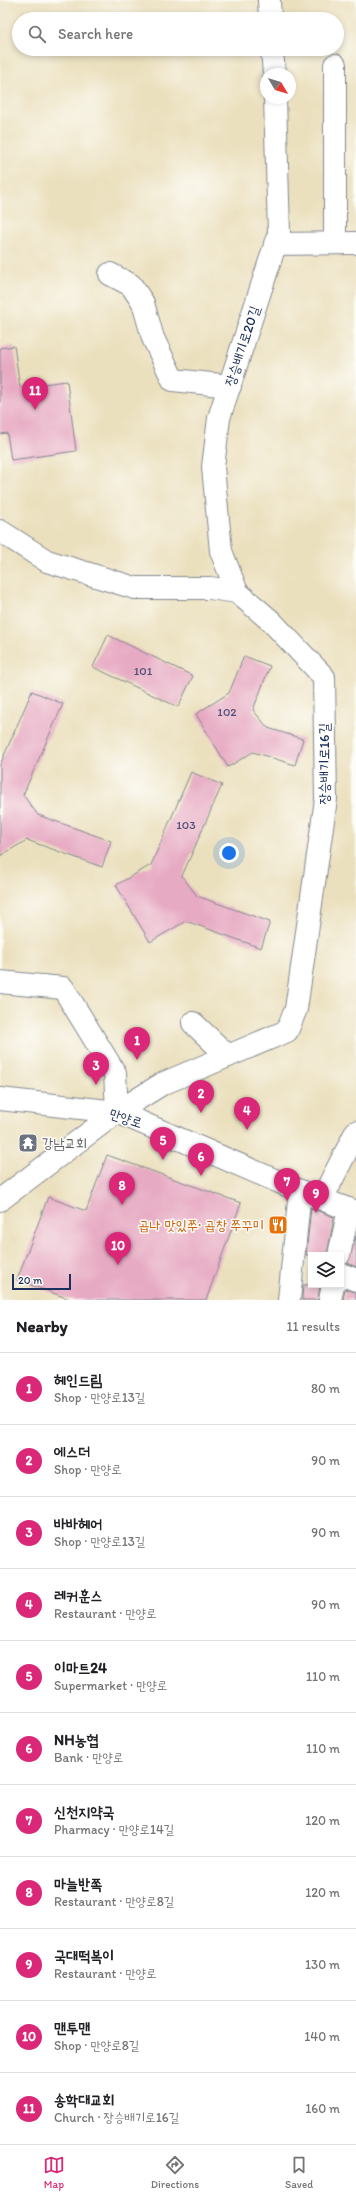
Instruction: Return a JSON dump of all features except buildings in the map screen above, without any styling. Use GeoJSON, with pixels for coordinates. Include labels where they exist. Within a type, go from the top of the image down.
{"type":"FeatureCollection","features":[{"type":"Feature","properties":{"kind":"street"},"geometry":{"type":"LineString","coordinates":[[269,0],[270,12]]}},
{"type":"Feature","properties":{"kind":"street"},"geometry":{"type":"LineString","coordinates":[[273,56],[274,68]]}},
{"type":"Feature","properties":{"kind":"street"},"geometry":{"type":"LineString","coordinates":[[334,243],[335,65]]}},
{"type":"Feature","properties":{"kind":"street","name":"장승배기로20길"},"geometry":{"type":"LineString","coordinates":[[237,592],[221,551],[213,467],[219,418],[279,233],[275,104]]}},
{"type":"Feature","properties":{"kind":"street"},"geometry":{"type":"LineString","coordinates":[[275,244],[356,243]]}},
{"type":"Feature","properties":{"kind":"street"},"geometry":{"type":"LineString","coordinates":[[110,274],[131,285],[143,304],[153,338],[173,380],[230,386]]}},
{"type":"Feature","properties":{"kind":"street"},"geometry":{"type":"LineString","coordinates":[[0,531],[47,561],[135,588],[210,588],[237,592]]}},
{"type":"Feature","properties":{"kind":"street","name":"장승배기로16길"},"geometry":{"type":"LineString","coordinates":[[0,1200],[117,1112],[162,1084],[287,1030],[296,1009],[326,799],[324,677],[271,621],[237,592]]}},
{"type":"Feature","properties":{"kind":"street"},"geometry":{"type":"LineString","coordinates":[[0,982],[63,988],[115,1073],[117,1112]]}},
{"type":"Feature","properties":{"kind":"street"},"geometry":{"type":"LineString","coordinates":[[193,1023],[228,1056]]}},
{"type":"Feature","properties":{"kind":"street","name":"만양로"},"geometry":{"type":"LineString","coordinates":[[0,1099],[117,1112],[300,1191],[352,1210]]}},
{"type":"Feature","properties":{"kind":"street"},"geometry":{"type":"LineString","coordinates":[[322,1199],[356,1132]]}},
{"type":"Feature","properties":{"kind":"street"},"geometry":{"type":"LineString","coordinates":[[289,1300],[300,1191]]}},
{"type":"Feature","properties":{"kind":"street"},"geometry":{"type":"LineString","coordinates":[[340,1252],[352,1210]]}},
{"type":"Feature","properties":{"kind":"street"},"geometry":{"type":"LineString","coordinates":[[344,1275],[356,1280]]}},
{"type":"Feature","properties":{"kind":"street"},"geometry":{"type":"LineString","coordinates":[[330,1300],[332,1288]]}},
{"type":"Feature","properties":{"kind":"place","name":"송학대교회"},"geometry":{"type":"Point","coordinates":[35,410]}},
{"type":"Feature","properties":{"kind":"place","name":"헤인드림"},"geometry":{"type":"Point","coordinates":[137,1060]}},
{"type":"Feature","properties":{"kind":"place","name":"바바헤어"},"geometry":{"type":"Point","coordinates":[96,1085]}},
{"type":"Feature","properties":{"kind":"place","name":"에스더"},"geometry":{"type":"Point","coordinates":[201,1113]}},
{"type":"Feature","properties":{"kind":"place","name":"레커훈스"},"geometry":{"type":"Point","coordinates":[247,1130]}},
{"type":"Feature","properties":{"kind":"place","name":"강남교회"},"geometry":{"type":"Point","coordinates":[28,1143]}},
{"type":"Feature","properties":{"kind":"place","name":"이마트24"},"geometry":{"type":"Point","coordinates":[163,1160]}},
{"type":"Feature","properties":{"kind":"place","name":"NH농협"},"geometry":{"type":"Point","coordinates":[201,1176]}},
{"type":"Feature","properties":{"kind":"place","name":"신천지약국"},"geometry":{"type":"Point","coordinates":[287,1201]}},
{"type":"Feature","properties":{"kind":"place","name":"마늘반쪽"},"geometry":{"type":"Point","coordinates":[122,1205]}},
{"type":"Feature","properties":{"kind":"place","name":"국대떡복이"},"geometry":{"type":"Point","coordinates":[316,1213]}},
{"type":"Feature","properties":{"kind":"place","name":"곱나 맛있쭈· 곱창 쭈꾸미"},"geometry":{"type":"Point","coordinates":[278,1225]}},
{"type":"Feature","properties":{"kind":"place","name":"맨투맨"},"geometry":{"type":"Point","coordinates":[118,1265]}}]}
